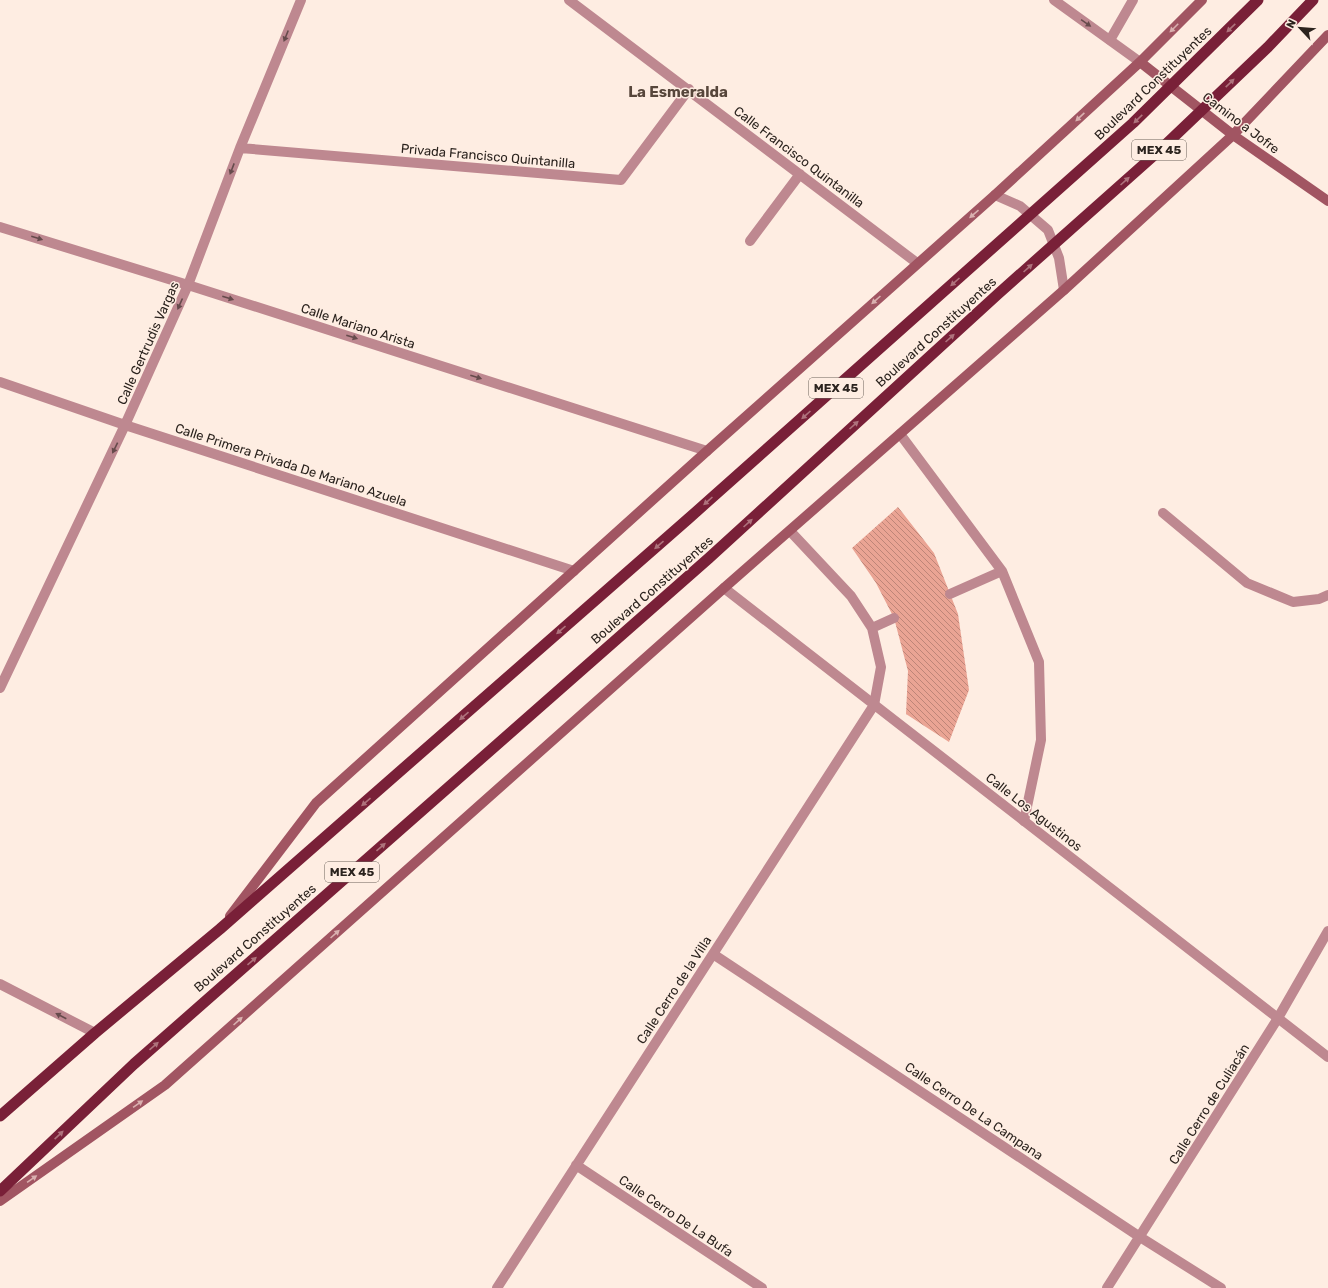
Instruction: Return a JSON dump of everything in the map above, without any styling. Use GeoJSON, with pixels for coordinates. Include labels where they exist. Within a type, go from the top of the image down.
{"type":"FeatureCollection","features":[{"type":"Feature","properties":{"kind":"highway","name":"Boulevard Constituyentes"},"geometry":{"type":"LineString","coordinates":[[0,1116],[95,1033],[220,930],[688,519],[1133,123],[1258,0]]}},
{"type":"Feature","properties":{"kind":"highway","name":"Boulevard Constituyentes"},"geometry":{"type":"LineString","coordinates":[[0,1191],[134,1064],[709,558],[993,299],[1160,150],[1262,52],[1313,0]]}},
{"type":"Feature","properties":{"kind":"main road"},"geometry":{"type":"LineString","coordinates":[[220,930],[316,803],[707,451],[995,195],[1140,62],[1202,0]]}},
{"type":"Feature","properties":{"kind":"main road"},"geometry":{"type":"LineString","coordinates":[[0,1201],[165,1085],[724,588],[1064,290],[1233,135],[1328,35]]}},
{"type":"Feature","properties":{"kind":"main road","name":"Camino a Jofre"},"geometry":{"type":"LineString","coordinates":[[1140,62],[1233,135],[1328,201]]}},
{"type":"Feature","properties":{"kind":"street","name":"Calle Gertrudis Vargas"},"geometry":{"type":"LineString","coordinates":[[0,688],[125,425],[188,285],[240,148],[301,0]]}},
{"type":"Feature","properties":{"kind":"street","name":"Calle Francisco Quintanilla"},"geometry":{"type":"LineString","coordinates":[[569,0],[918,263]]}},
{"type":"Feature","properties":{"kind":"street"},"geometry":{"type":"LineString","coordinates":[[1054,0],[1140,62]]}},
{"type":"Feature","properties":{"kind":"street"},"geometry":{"type":"LineString","coordinates":[[1110,40],[1133,0]]}},
{"type":"Feature","properties":{"kind":"street","name":"Privada Francisco Quintanilla"},"geometry":{"type":"LineString","coordinates":[[240,148],[621,180],[689,89]]}},
{"type":"Feature","properties":{"kind":"street"},"geometry":{"type":"LineString","coordinates":[[750,242],[800,174]]}},
{"type":"Feature","properties":{"kind":"street"},"geometry":{"type":"LineString","coordinates":[[995,195],[1020,206],[1048,230],[1059,258],[1064,290]]}},
{"type":"Feature","properties":{"kind":"street","name":"Calle Mariano Arista"},"geometry":{"type":"LineString","coordinates":[[0,227],[188,285],[707,451]]}},
{"type":"Feature","properties":{"kind":"street","name":"Calle Primera Privada De Mariano Azuela"},"geometry":{"type":"LineString","coordinates":[[0,382],[125,425],[574,571]]}},
{"type":"Feature","properties":{"kind":"street"},"geometry":{"type":"LineString","coordinates":[[900,434],[1002,571],[1039,662],[1040,740],[1024,821]]}},
{"type":"Feature","properties":{"kind":"street"},"geometry":{"type":"LineString","coordinates":[[1162,513],[1247,583],[1293,602],[1319,599],[1328,595]]}},
{"type":"Feature","properties":{"kind":"street"},"geometry":{"type":"LineString","coordinates":[[790,531],[851,596],[872,628],[881,667],[874,705]]}},
{"type":"Feature","properties":{"kind":"street"},"geometry":{"type":"LineString","coordinates":[[950,594],[1002,571]]}},
{"type":"Feature","properties":{"kind":"street","name":"Calle Los Agustinos"},"geometry":{"type":"LineString","coordinates":[[724,588],[1328,1057]]}},
{"type":"Feature","properties":{"kind":"street"},"geometry":{"type":"LineString","coordinates":[[872,628],[894,618]]}},
{"type":"Feature","properties":{"kind":"street","name":"Calle Cerro de la Villa"},"geometry":{"type":"LineString","coordinates":[[497,1288],[874,705]]}},
{"type":"Feature","properties":{"kind":"street","name":"Calle Cerro de Culiacán"},"geometry":{"type":"LineString","coordinates":[[1107,1288],[1278,1018],[1328,932]]}},
{"type":"Feature","properties":{"kind":"street","name":"Calle Cerro De La Campana"},"geometry":{"type":"LineString","coordinates":[[713,954],[1140,1237],[1221,1288]]}},
{"type":"Feature","properties":{"kind":"street"},"geometry":{"type":"LineString","coordinates":[[0,984],[95,1033]]}},
{"type":"Feature","properties":{"kind":"street","name":"Calle Cerro De La Bufa"},"geometry":{"type":"LineString","coordinates":[[576,1165],[762,1288]]}},
{"type":"Feature","properties":{"kind":"building"},"geometry":{"type":"Polygon","coordinates":[[[898,507],[934,553],[958,614],[969,690],[949,742],[906,714],[908,671],[894,618],[876,583],[852,548],[898,507]]]}},
{"type":"Feature","properties":{"kind":"district","name":"La Esmeralda"},"geometry":{"type":"Point","coordinates":[678,92]}}]}
